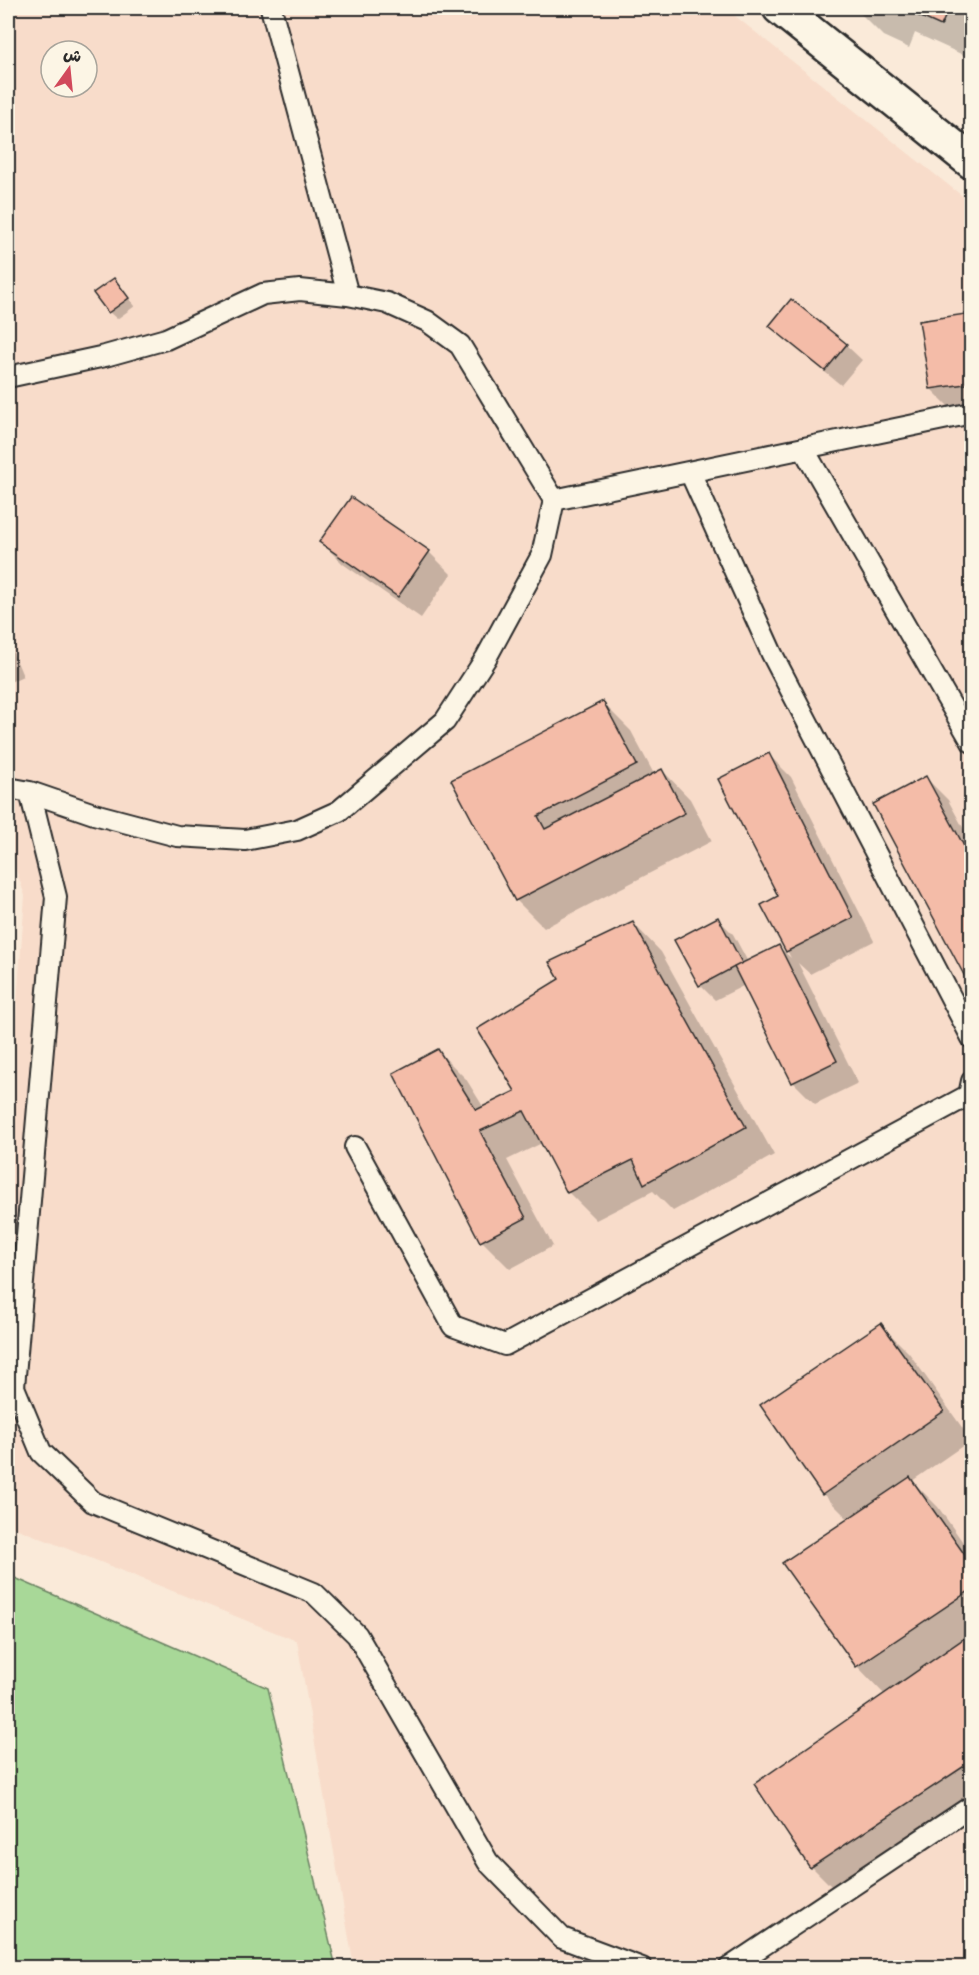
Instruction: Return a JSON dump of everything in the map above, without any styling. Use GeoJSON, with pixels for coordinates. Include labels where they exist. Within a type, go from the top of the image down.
{"type":"FeatureCollection","features":[{"type":"Feature","properties":{"kind":"main road"},"geometry":{"type":"LineString","coordinates":[[780,8],[972,162]]}},
{"type":"Feature","properties":{"kind":"lane"},"geometry":{"type":"LineString","coordinates":[[271,8],[348,295]]}},
{"type":"Feature","properties":{"kind":"lane"},"geometry":{"type":"LineString","coordinates":[[8,377],[105,356],[166,339],[263,294],[300,290],[348,295],[387,303],[427,321],[460,345],[554,500],[542,555],[486,658],[445,721],[339,811],[297,830],[245,840],[177,836],[94,814],[30,792],[8,788]]}},
{"type":"Feature","properties":{"kind":"lane"},"geometry":{"type":"LineString","coordinates":[[554,500],[803,448],[970,417]]}},
{"type":"Feature","properties":{"kind":"lane"},"geometry":{"type":"LineString","coordinates":[[803,448],[972,742]]}},
{"type":"Feature","properties":{"kind":"lane"},"geometry":{"type":"LineString","coordinates":[[690,472],[772,654],[972,1038]]}},
{"type":"Feature","properties":{"kind":"lane"},"geometry":{"type":"LineString","coordinates":[[30,792],[56,897],[14,1387],[40,1452],[93,1502],[314,1593],[357,1635],[488,1862],[562,1938],[642,1968]]}},
{"type":"Feature","properties":{"kind":"lane"},"geometry":{"type":"LineString","coordinates":[[355,1147],[453,1326],[505,1345],[969,1095],[972,1081]]}},
{"type":"Feature","properties":{"kind":"lane"},"geometry":{"type":"LineString","coordinates":[[729,1968],[972,1806]]}},
{"type":"Feature","properties":{"kind":"shaded area"},"geometry":{"type":"Polygon","coordinates":[[[8,8],[725,8],[971,203],[971,1967],[354,1967],[297,1641],[8,1525],[8,1124],[25,896],[8,847],[8,8]]]}},
{"type":"Feature","properties":{"kind":"green space"},"geometry":{"type":"Polygon","coordinates":[[[8,1575],[268,1688],[336,1967],[8,1967],[8,1575]]]}},
{"type":"Feature","properties":{"kind":"building"},"geometry":{"type":"Polygon","coordinates":[[[901,8],[949,8],[941,26],[901,8]]]}},
{"type":"Feature","properties":{"kind":"building"},"geometry":{"type":"Polygon","coordinates":[[[114,278],[129,298],[108,313],[93,293],[114,278]]]}},
{"type":"Feature","properties":{"kind":"building"},"geometry":{"type":"Polygon","coordinates":[[[791,299],[847,344],[825,371],[769,326],[791,299]]]}},
{"type":"Feature","properties":{"kind":"building"},"geometry":{"type":"Polygon","coordinates":[[[972,313],[972,383],[930,389],[919,321],[972,313]]]}},
{"type":"Feature","properties":{"kind":"building"},"geometry":{"type":"Polygon","coordinates":[[[351,497],[430,551],[398,597],[319,542],[351,497]]]}},
{"type":"Feature","properties":{"kind":"building"},"geometry":{"type":"Polygon","coordinates":[[[603,701],[637,765],[538,816],[545,829],[662,769],[685,813],[515,901],[451,780],[603,701]]]}},
{"type":"Feature","properties":{"kind":"building"},"geometry":{"type":"Polygon","coordinates":[[[769,753],[853,918],[786,952],[761,905],[778,896],[718,779],[769,753]]]}},
{"type":"Feature","properties":{"kind":"building"},"geometry":{"type":"Polygon","coordinates":[[[926,776],[972,861],[972,990],[873,804],[926,776]]]}},
{"type":"Feature","properties":{"kind":"building"},"geometry":{"type":"Polygon","coordinates":[[[718,917],[742,963],[699,986],[674,940],[718,917]]]}},
{"type":"Feature","properties":{"kind":"building"},"geometry":{"type":"Polygon","coordinates":[[[633,922],[746,1127],[644,1184],[633,1160],[567,1193],[524,1111],[480,1131],[526,1218],[480,1242],[393,1073],[438,1049],[476,1110],[515,1091],[477,1029],[559,979],[549,962],[633,922]]]}},
{"type":"Feature","properties":{"kind":"building"},"geometry":{"type":"Polygon","coordinates":[[[779,945],[837,1061],[792,1083],[734,967],[779,945]]]}},
{"type":"Feature","properties":{"kind":"building"},"geometry":{"type":"Polygon","coordinates":[[[881,1323],[944,1411],[822,1495],[760,1405],[881,1323]]]}},
{"type":"Feature","properties":{"kind":"building"},"geometry":{"type":"Polygon","coordinates":[[[910,1477],[972,1565],[972,1589],[856,1667],[782,1563],[910,1477]]]}},
{"type":"Feature","properties":{"kind":"building"},"geometry":{"type":"Polygon","coordinates":[[[972,1633],[972,1761],[810,1868],[754,1784],[972,1633]]]}}]}
